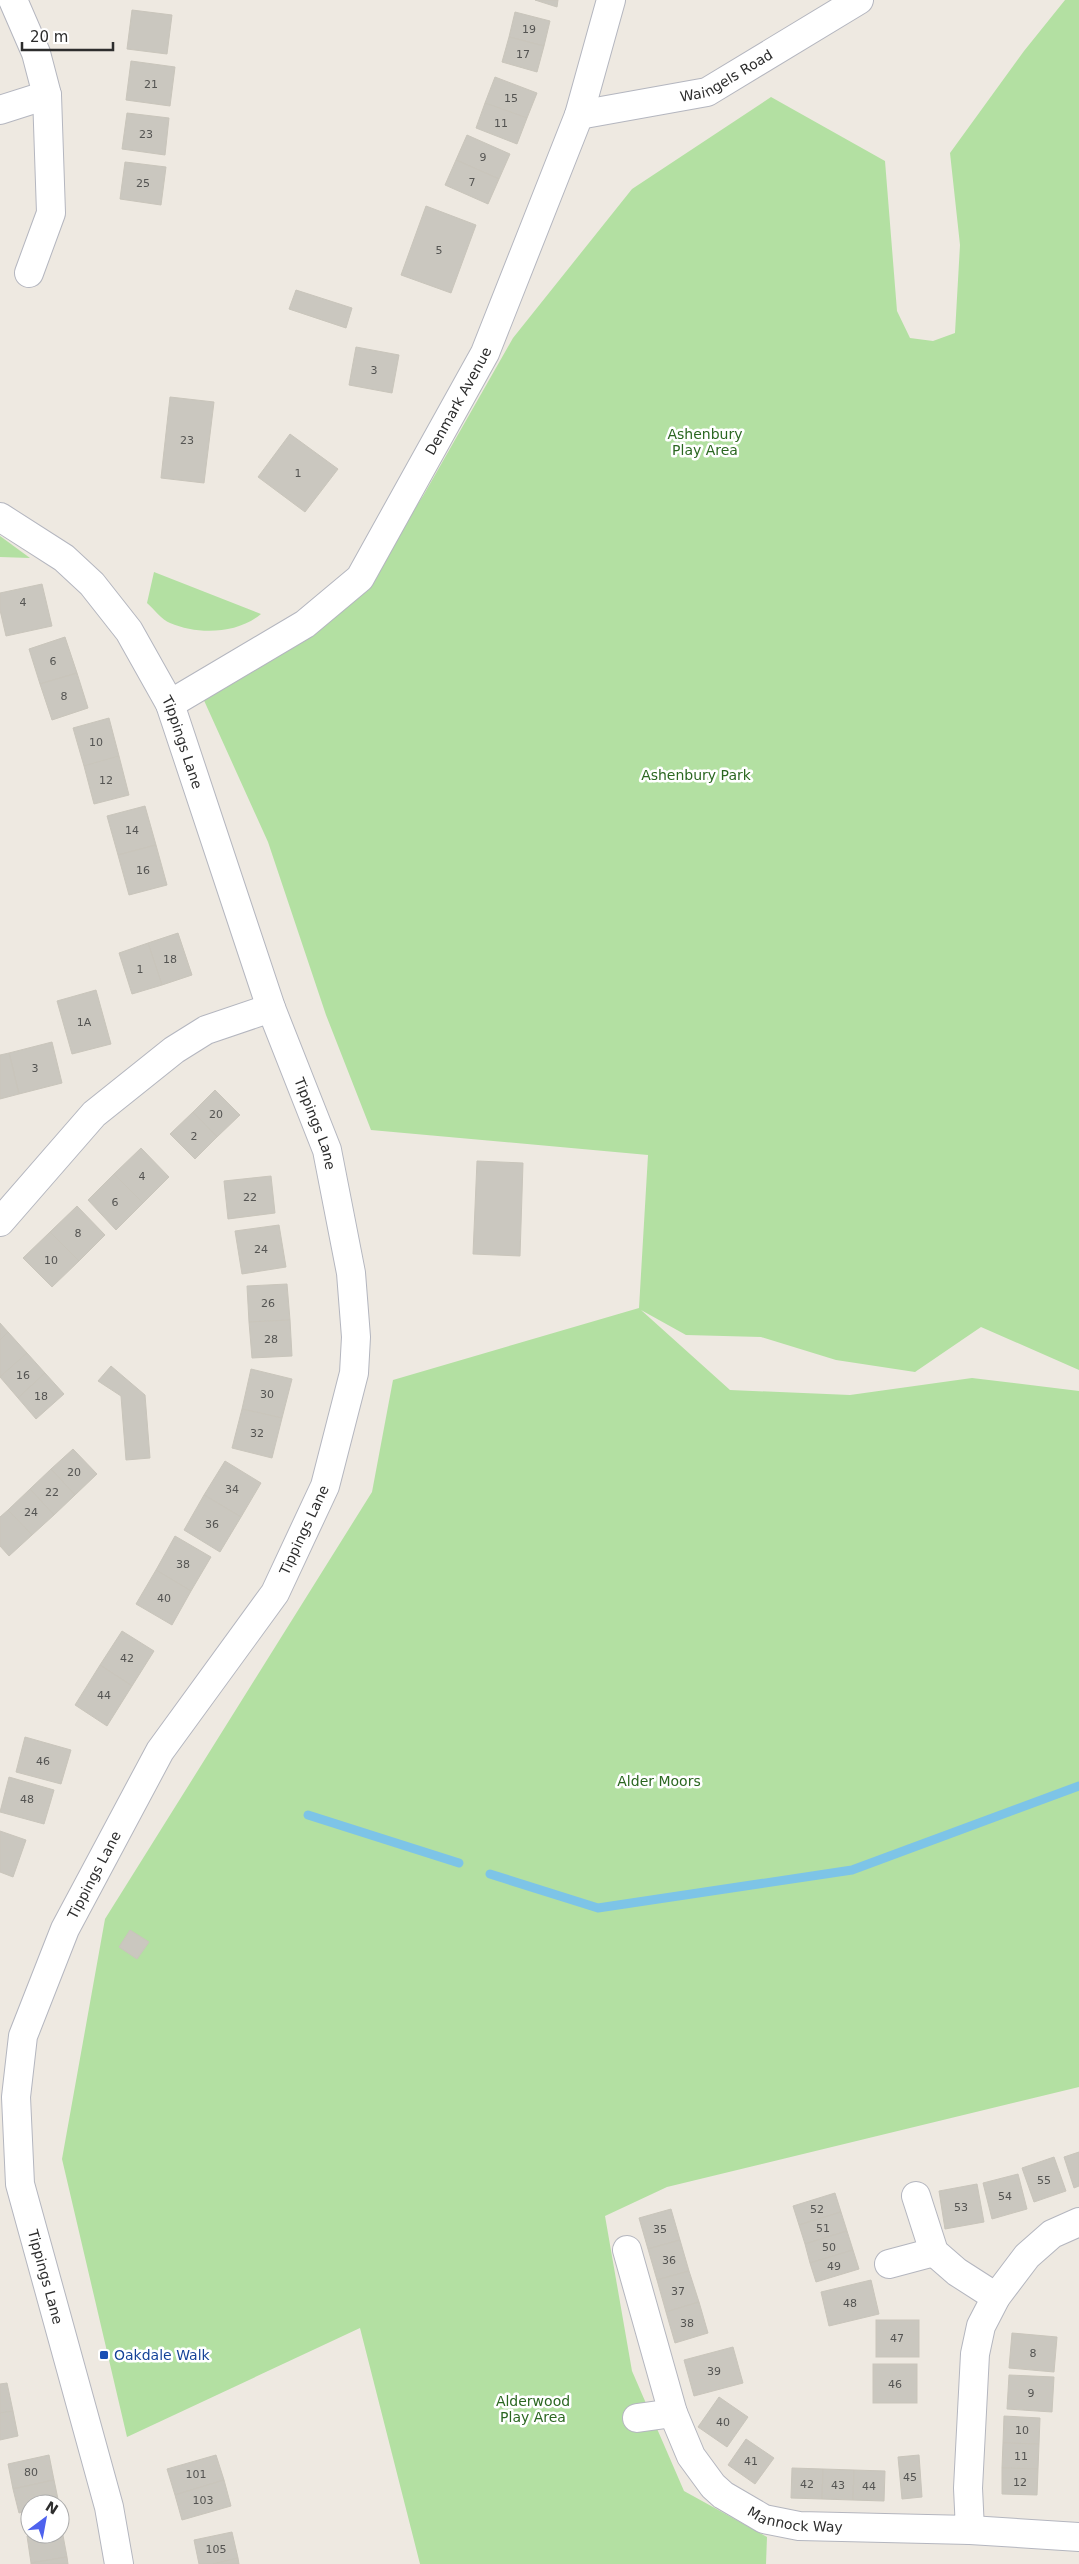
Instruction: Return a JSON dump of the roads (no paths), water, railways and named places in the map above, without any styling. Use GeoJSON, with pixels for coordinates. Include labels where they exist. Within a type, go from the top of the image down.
{"type":"FeatureCollection","features":[{"type":"Feature","properties":{"kind":"street"},"geometry":{"type":"LineString","coordinates":[[13,0],[36,53],[47,94],[51,213],[29,273]]}},
{"type":"Feature","properties":{"kind":"street","name":"Denmark Avenue"},"geometry":{"type":"LineString","coordinates":[[170,704],[306,624],[360,578],[484,353],[579,115],[611,0]]}},
{"type":"Feature","properties":{"kind":"street","name":"Waingels Road"},"geometry":{"type":"LineString","coordinates":[[579,115],[707,92],[859,0]]}},
{"type":"Feature","properties":{"kind":"street"},"geometry":{"type":"LineString","coordinates":[[0,110],[47,94]]}},
{"type":"Feature","properties":{"kind":"street","name":"Tippings Lane"},"geometry":{"type":"LineString","coordinates":[[0,517],[64,558],[92,584],[129,631],[170,704],[272,1008],[326,1150],[351,1274],[356,1337],[354,1373],[325,1486],[275,1593],[160,1751],[65,1929],[22,2036],[16,2097],[20,2184],[109,2507],[119,2564]]}},
{"type":"Feature","properties":{"kind":"street"},"geometry":{"type":"LineString","coordinates":[[4,1209],[94,1114],[174,1050],[206,1030],[272,1008]]}},
{"type":"Feature","properties":{"kind":"street"},"geometry":{"type":"LineString","coordinates":[[916,2196],[934,2252],[944,2262],[996,2296]]}},
{"type":"Feature","properties":{"kind":"street"},"geometry":{"type":"LineString","coordinates":[[970,2530],[968,2488],[975,2354],[986,2313],[1014,2271],[1039,2244],[1052,2234],[1079,2222]]}},
{"type":"Feature","properties":{"kind":"street","name":"Mannock Way"},"geometry":{"type":"LineString","coordinates":[[627,2250],[673,2413],[691,2456],[713,2486],[737,2504],[764,2519],[799,2526],[970,2530],[1079,2536]]}},
{"type":"Feature","properties":{"kind":"street"},"geometry":{"type":"LineString","coordinates":[[888,2264],[934,2252]]}},
{"type":"Feature","properties":{"kind":"street"},"geometry":{"type":"LineString","coordinates":[[637,2418],[673,2413]]}},
{"type":"Feature","properties":{"kind":"waterway"},"geometry":{"type":"LineString","coordinates":[[490,1874],[598,1908],[852,1870],[1079,1786]]}},
{"type":"Feature","properties":{"kind":"waterway"},"geometry":{"type":"LineString","coordinates":[[308,1815],[459,1863]]}},
{"type":"Feature","properties":{"kind":"place","name":"Oakdale Walk"},"geometry":{"type":"Point","coordinates":[104,2355]}},
{"type":"Feature","properties":{"kind":"park label","name":"Ashenbury Play Area"},"geometry":{"type":"Point","coordinates":[705,442]}},
{"type":"Feature","properties":{"kind":"park label","name":"Ashenbury Park"},"geometry":{"type":"Point","coordinates":[696,775]}},
{"type":"Feature","properties":{"kind":"park label","name":"Alder Moors"},"geometry":{"type":"Point","coordinates":[659,1781]}},
{"type":"Feature","properties":{"kind":"park label","name":"Alderwood Play Area"},"geometry":{"type":"Point","coordinates":[533,2410]}}]}
